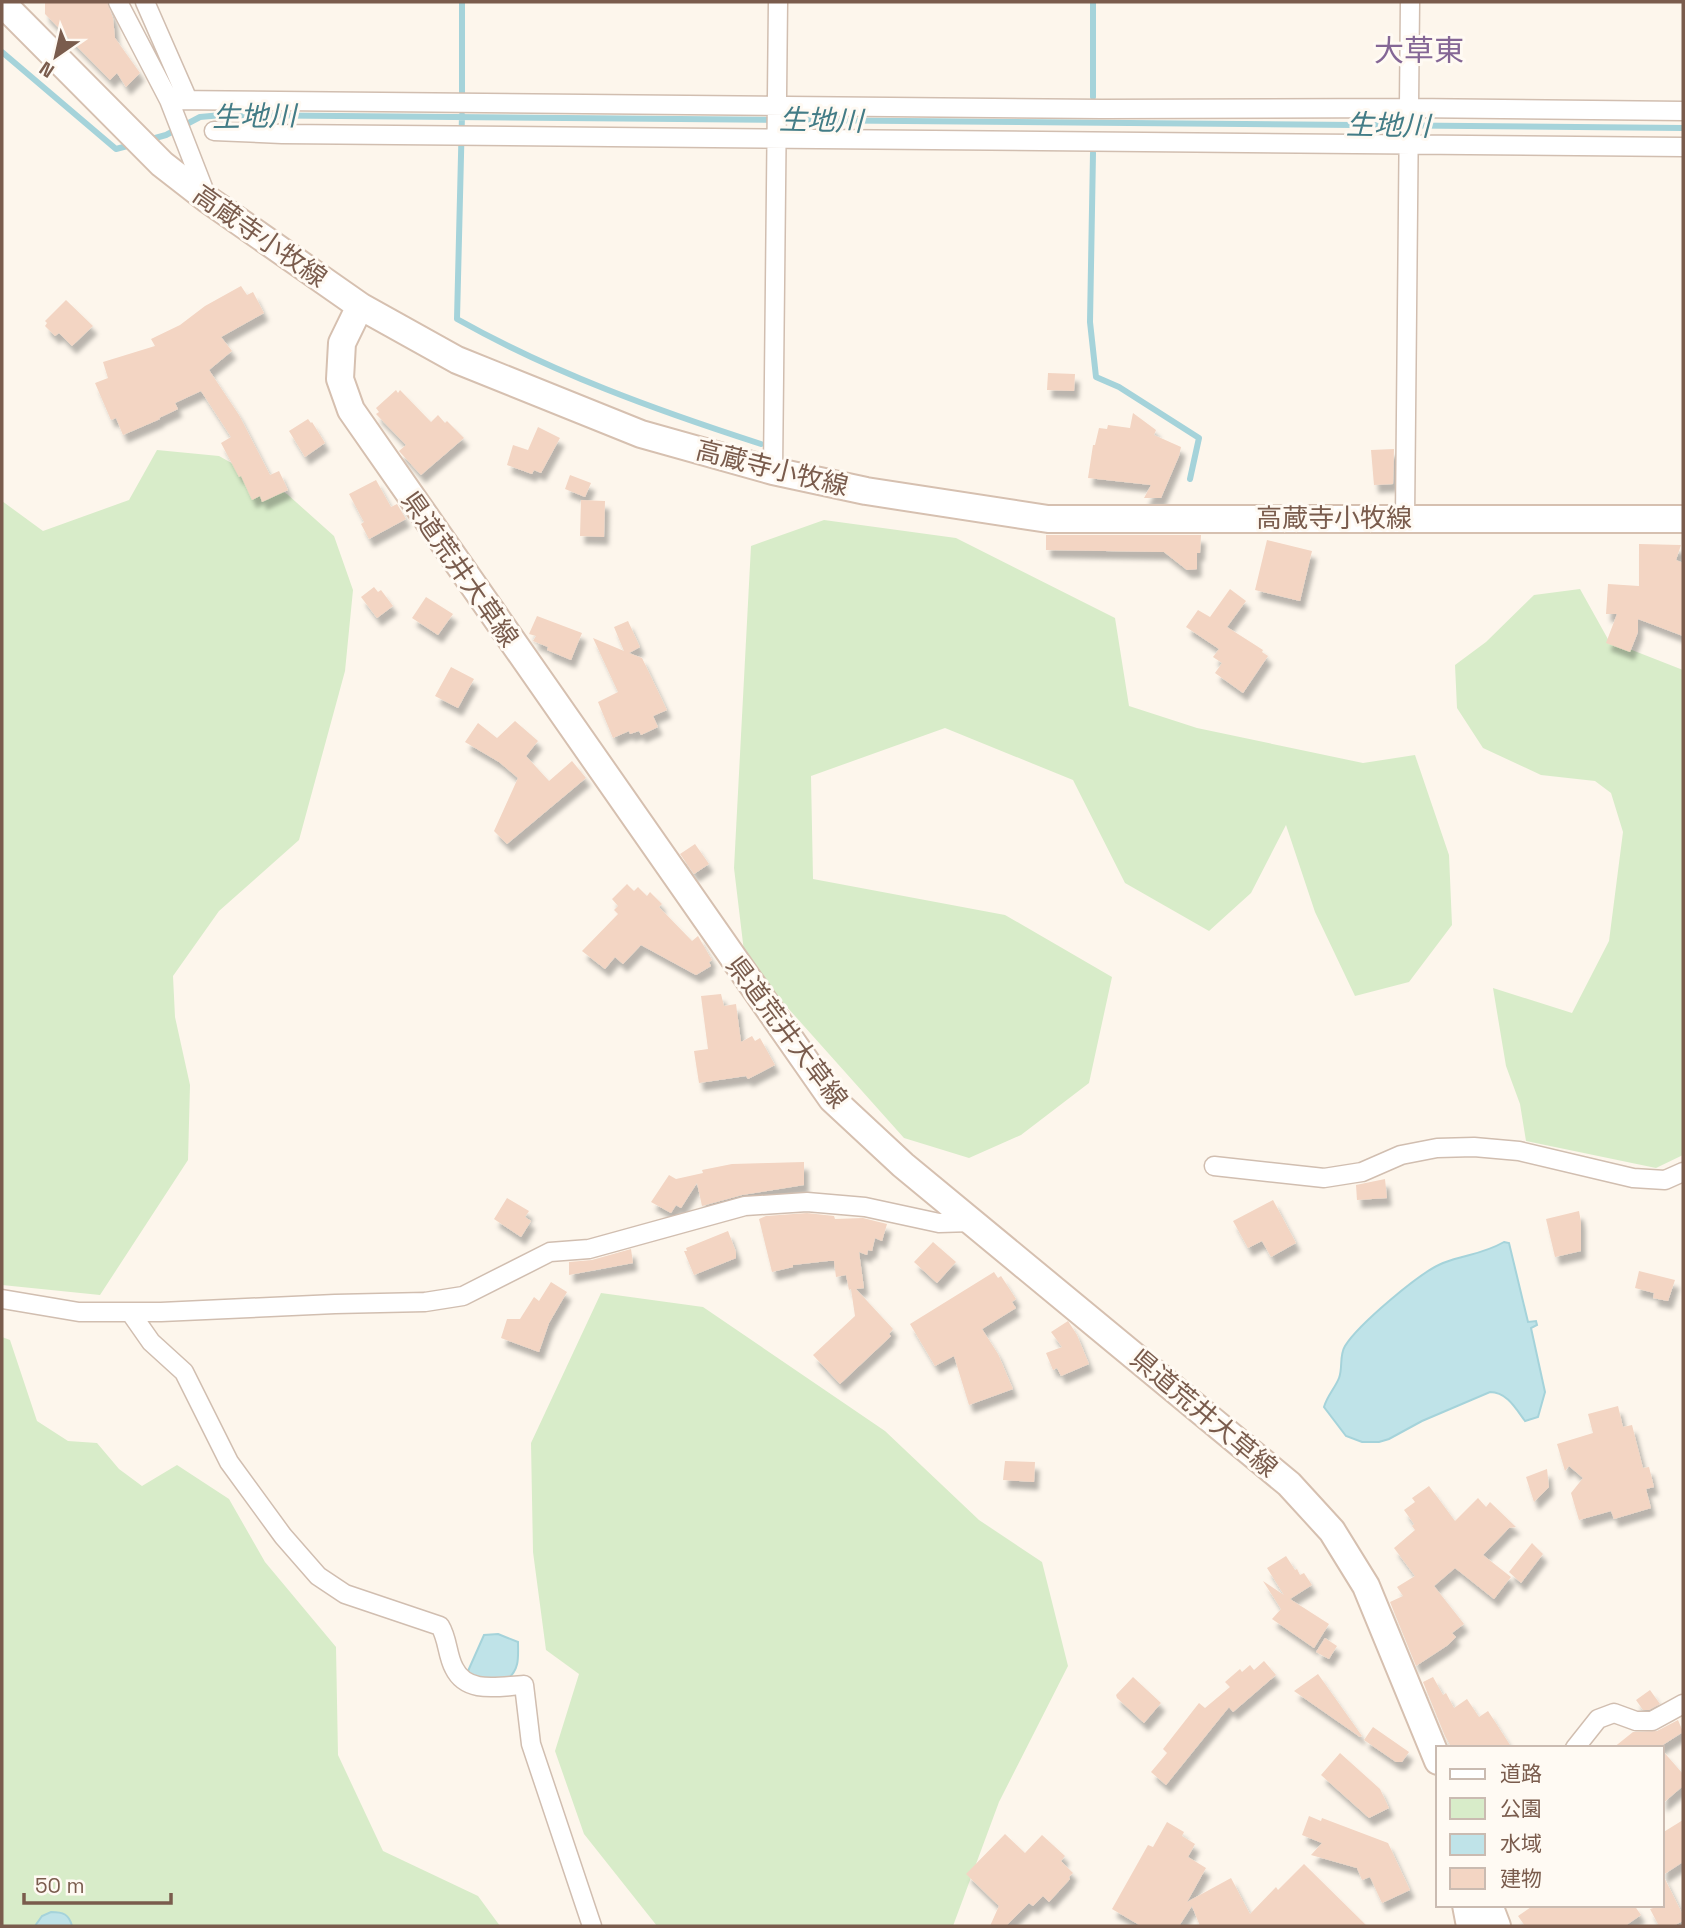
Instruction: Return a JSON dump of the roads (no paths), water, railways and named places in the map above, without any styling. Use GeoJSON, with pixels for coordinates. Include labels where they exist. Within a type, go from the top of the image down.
{"type":"FeatureCollection","features":[{"type":"Feature","properties":{"kind":"main road","name":"高蔵寺小牧線"},"geometry":{"type":"LineString","coordinates":[[2,2],[162,164],[207,199],[360,306],[457,360],[640,433],[773,471],[866,491],[1048,519],[1683,519]]}},
{"type":"Feature","properties":{"kind":"main road","name":"県道荒井大草線"},"geometry":{"type":"LineString","coordinates":[[360,306],[342,343],[340,379],[351,410],[832,1099],[903,1165],[1278,1475],[1332,1531],[1366,1586],[1436,1756]]}},
{"type":"Feature","properties":{"kind":"main road"},"geometry":{"type":"LineString","coordinates":[[1466,1907],[1471,1926]]}},
{"type":"Feature","properties":{"kind":"main road"},"geometry":{"type":"LineString","coordinates":[[1490,1907],[1497,1926]]}},
{"type":"Feature","properties":{"kind":"street"},"geometry":{"type":"LineString","coordinates":[[118,2],[169,100],[207,199]]}},
{"type":"Feature","properties":{"kind":"street"},"geometry":{"type":"LineString","coordinates":[[145,2],[188,100]]}},
{"type":"Feature","properties":{"kind":"street"},"geometry":{"type":"LineString","coordinates":[[773,471],[778,2]]}},
{"type":"Feature","properties":{"kind":"street"},"geometry":{"type":"LineString","coordinates":[[1405,518],[1410,2]]}},
{"type":"Feature","properties":{"kind":"street"},"geometry":{"type":"LineString","coordinates":[[169,100],[1683,111]]}},
{"type":"Feature","properties":{"kind":"street"},"geometry":{"type":"LineString","coordinates":[[282,134],[283,101]]}},
{"type":"Feature","properties":{"kind":"street"},"geometry":{"type":"LineString","coordinates":[[214,131],[282,134],[1683,147]]}},
{"type":"Feature","properties":{"kind":"street"},"geometry":{"type":"LineString","coordinates":[[1214,1166],[1324,1178],[1362,1172],[1401,1155],[1437,1147],[1474,1147],[1520,1151],[1633,1178],[1665,1180],[1683,1172]]}},
{"type":"Feature","properties":{"kind":"street"},"geometry":{"type":"LineString","coordinates":[[2,1299],[79,1312],[425,1303],[463,1296],[550,1252],[589,1249],[745,1206],[807,1202],[864,1207],[939,1223],[972,1222]]}},
{"type":"Feature","properties":{"kind":"street"},"geometry":{"type":"LineString","coordinates":[[130,1312],[151,1342],[184,1372],[229,1462],[283,1536],[318,1576],[345,1594],[440,1626],[446,1636],[453,1668],[465,1682],[475,1687],[524,1685],[531,1744],[592,1926]]}},
{"type":"Feature","properties":{"kind":"street"},"geometry":{"type":"LineString","coordinates":[[1577,1746],[1598,1719],[1614,1713],[1636,1721],[1652,1721],[1683,1704]]}},
{"type":"Feature","properties":{"kind":"water"},"geometry":{"type":"Polygon","coordinates":[[[1504,1242],[1509,1243],[1528,1322],[1536,1321],[1537,1325],[1531,1328],[1545,1392],[1538,1417],[1525,1421],[1506,1398],[1490,1392],[1422,1421],[1389,1439],[1362,1442],[1346,1436],[1324,1407],[1339,1378],[1343,1350],[1352,1337],[1390,1300],[1433,1268],[1504,1242]]]}},
{"type":"Feature","properties":{"kind":"water"},"geometry":{"type":"Polygon","coordinates":[[[498,1634],[518,1642],[515,1671],[508,1679],[475,1679],[468,1676],[484,1635],[498,1634]]]}},
{"type":"Feature","properties":{"kind":"water"},"geometry":{"type":"Polygon","coordinates":[[[51,1912],[65,1915],[72,1926],[35,1926],[42,1916],[51,1912]]]}},
{"type":"Feature","properties":{"kind":"waterway"},"geometry":{"type":"LineString","coordinates":[[462,2],[462,101]]}},
{"type":"Feature","properties":{"kind":"waterway"},"geometry":{"type":"LineString","coordinates":[[1093,2],[1093,97]]}},
{"type":"Feature","properties":{"kind":"waterway","name":"生地川"},"geometry":{"type":"LineString","coordinates":[[2,52],[116,149],[131,145]]}},
{"type":"Feature","properties":{"kind":"waterway","name":"生地川"},"geometry":{"type":"LineString","coordinates":[[148,140],[166,135],[200,117],[222,115],[1683,128]]}},
{"type":"Feature","properties":{"kind":"waterway"},"geometry":{"type":"LineString","coordinates":[[462,115],[457,319],[530,357],[606,389],[761,444]]}},
{"type":"Feature","properties":{"kind":"waterway"},"geometry":{"type":"LineString","coordinates":[[1093,153],[1090,322],[1096,377],[1119,387],[1199,438],[1190,479]]}},
{"type":"Feature","properties":{"kind":"district","name":"大草東"},"geometry":{"type":"Point","coordinates":[1419,51]}}]}
